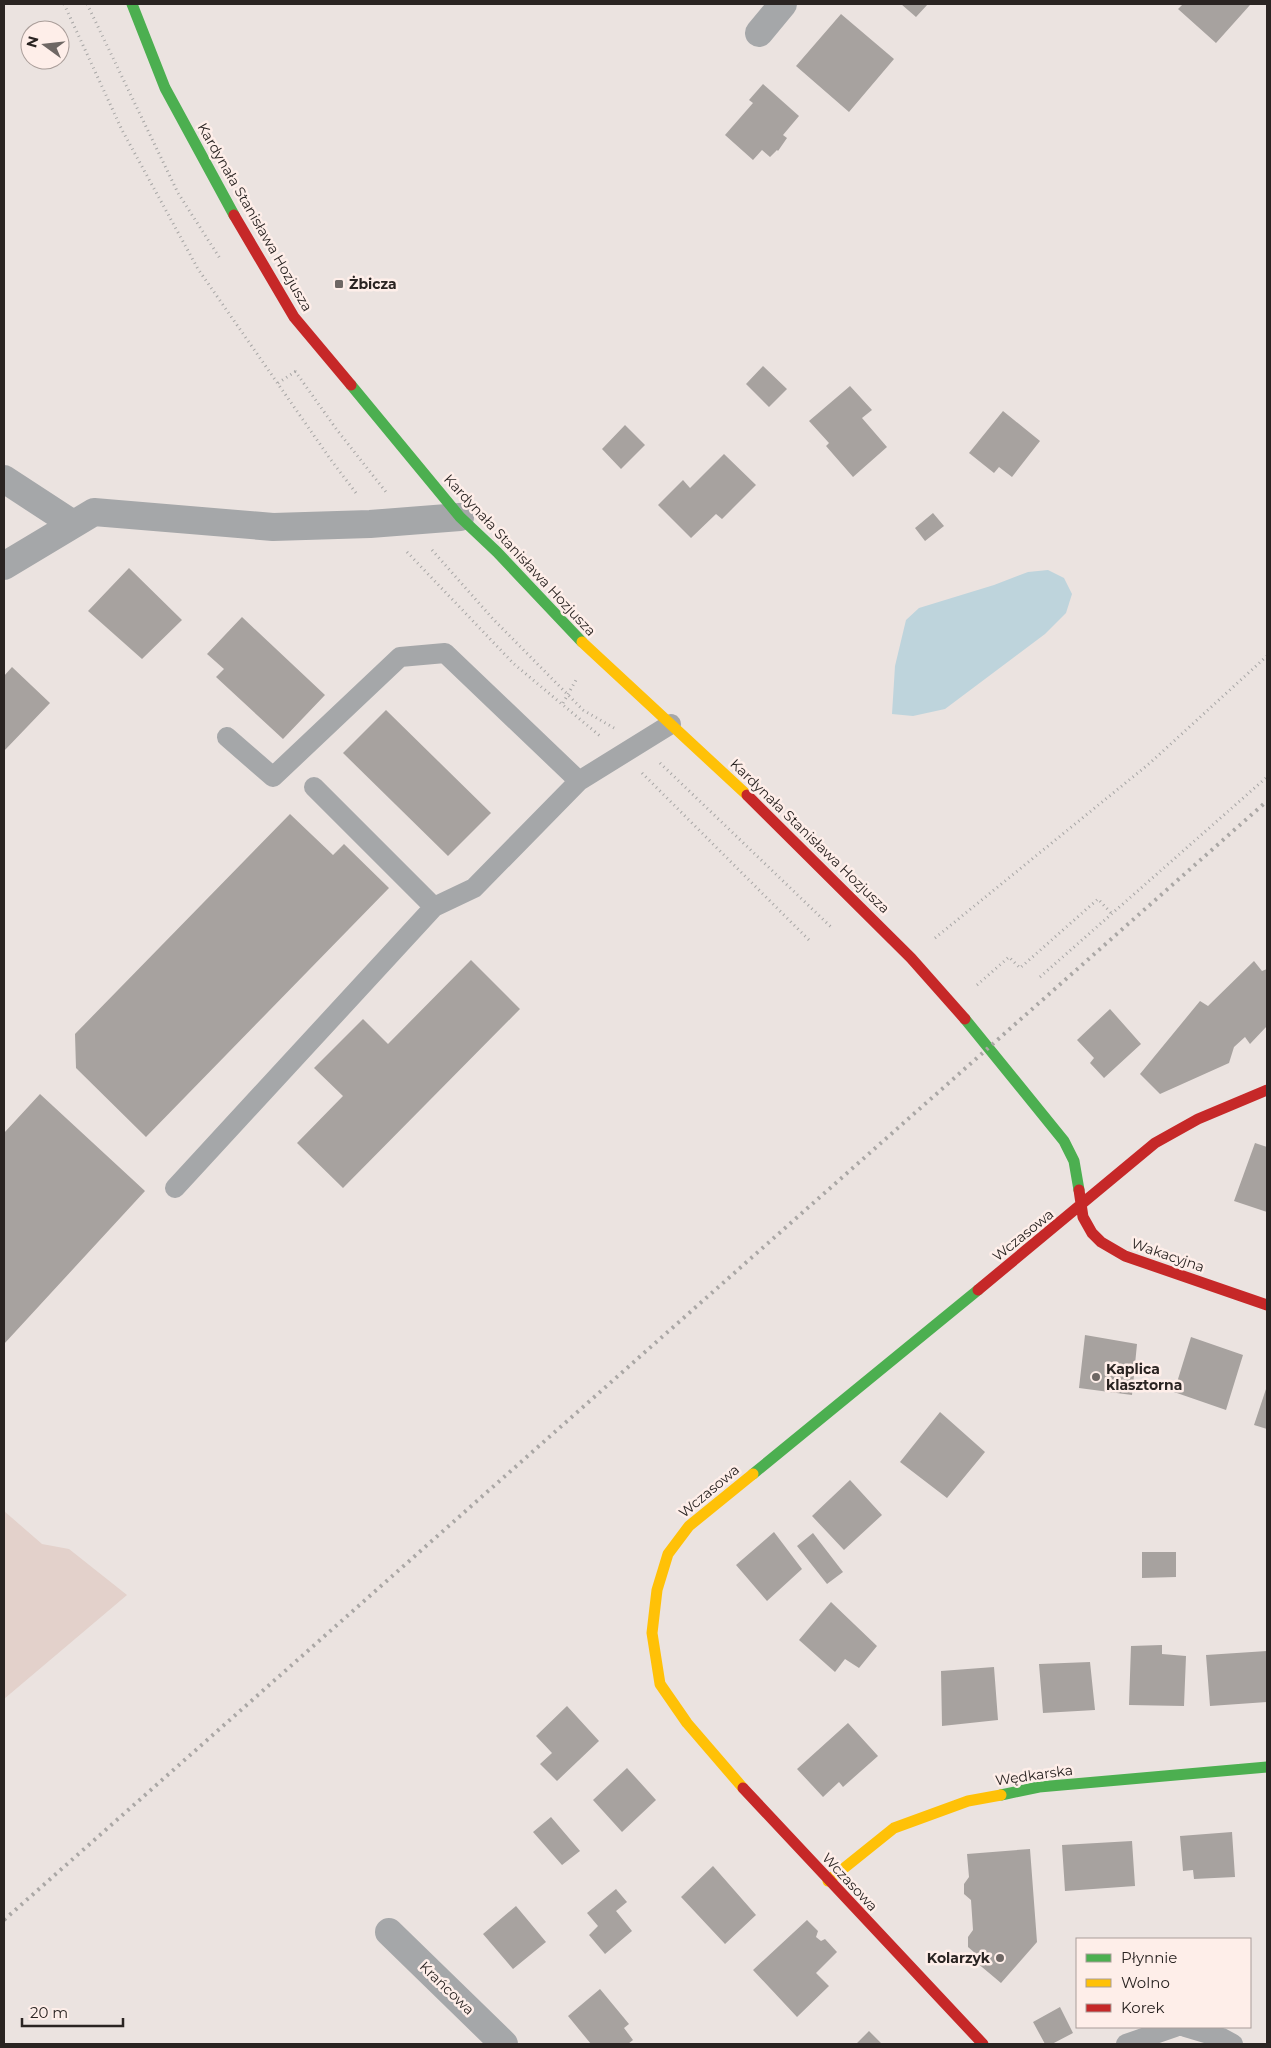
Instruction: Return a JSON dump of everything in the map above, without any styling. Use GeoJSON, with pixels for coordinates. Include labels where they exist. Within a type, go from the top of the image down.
{"type":"FeatureCollection","features":[{"type":"Feature","properties":{"kind":"street","name":"Kardynała Stanisława Hozjusza"},"geometry":{"type":"LineString","coordinates":[[132,4],[165,88],[226,202],[294,317],[460,517],[497,552],[588,648],[730,778],[911,958],[954,1006],[1064,1140],[1074,1162],[1080,1208]]}},
{"type":"Feature","properties":{"kind":"street"},"geometry":{"type":"LineString","coordinates":[[759,33],[783,4]]}},
{"type":"Feature","properties":{"kind":"street"},"geometry":{"type":"LineString","coordinates":[[4,479],[73,524]]}},
{"type":"Feature","properties":{"kind":"street"},"geometry":{"type":"LineString","coordinates":[[4,566],[94,512],[273,527],[380,523],[460,517]]}},
{"type":"Feature","properties":{"kind":"street","name":"Wczasowa"},"geometry":{"type":"LineString","coordinates":[[983,2044],[727,1771],[687,1724],[660,1684],[652,1633],[657,1590],[668,1554],[689,1526],[1163,1139],[1198,1119],[1267,1090]]}},
{"type":"Feature","properties":{"kind":"street","name":"Wakacyjna"},"geometry":{"type":"LineString","coordinates":[[1080,1208],[1087,1226],[1110,1249],[1125,1256],[1267,1305]]}},
{"type":"Feature","properties":{"kind":"street","name":"Wędkarska"},"geometry":{"type":"LineString","coordinates":[[828,1880],[894,1828],[968,1801],[1039,1787],[1267,1767]]}},
{"type":"Feature","properties":{"kind":"street","name":"Krańcowa"},"geometry":{"type":"LineString","coordinates":[[389,1932],[504,2044]]}},
{"type":"Feature","properties":{"kind":"lane"},"geometry":{"type":"LineString","coordinates":[[227,737],[273,777],[400,657],[445,653],[579,781]]}},
{"type":"Feature","properties":{"kind":"lane"},"geometry":{"type":"LineString","coordinates":[[175,1188],[434,907],[474,888],[579,781],[671,724]]}},
{"type":"Feature","properties":{"kind":"lane"},"geometry":{"type":"LineString","coordinates":[[314,787],[434,907]]}},
{"type":"Feature","properties":{"kind":"lane"},"geometry":{"type":"LineString","coordinates":[[1126,2044],[1172,2028]]}},
{"type":"Feature","properties":{"kind":"lane"},"geometry":{"type":"LineString","coordinates":[[1188,2028],[1222,2038],[1234,2044]]}},
{"type":"Feature","properties":{"kind":"path"},"geometry":{"type":"LineString","coordinates":[[911,958],[1150,764],[1267,656]]}},
{"type":"Feature","properties":{"kind":"path"},"geometry":{"type":"LineString","coordinates":[[563,703],[576,679],[570,673]]}},
{"type":"Feature","properties":{"kind":"path"},"geometry":{"type":"LineString","coordinates":[[1040,977],[1267,777]]}},
{"type":"Feature","properties":{"kind":"path"},"geometry":{"type":"LineString","coordinates":[[954,1006],[1009,957],[1020,968],[1098,899],[1112,914]]}},
{"type":"Feature","properties":{"kind":"shaded area"},"geometry":{"type":"Polygon","coordinates":[[[4,1511],[42,1544],[69,1549],[127,1595],[4,1699],[4,1511]]]}},
{"type":"Feature","properties":{"kind":"water"},"geometry":{"type":"Polygon","coordinates":[[[1048,570],[1064,578],[1072,594],[1066,613],[1045,634],[945,709],[913,716],[892,714],[895,666],[906,620],[919,608],[994,585],[1028,572],[1048,570]]]}},
{"type":"Feature","properties":{"kind":"building"},"geometry":{"type":"Polygon","coordinates":[[[901,4],[928,4],[916,17],[901,4]]]}},
{"type":"Feature","properties":{"kind":"building"},"geometry":{"type":"Polygon","coordinates":[[[1183,4],[1250,5],[1216,43],[1178,9],[1183,4]]]}},
{"type":"Feature","properties":{"kind":"building"},"geometry":{"type":"Polygon","coordinates":[[[841,14],[894,59],[849,112],[796,66],[841,14]]]}},
{"type":"Feature","properties":{"kind":"building"},"geometry":{"type":"Polygon","coordinates":[[[763,84],[799,116],[783,135],[787,138],[778,151],[770,157],[762,150],[753,160],[725,135],[753,103],[749,100],[763,84]]]}},
{"type":"Feature","properties":{"kind":"building"},"geometry":{"type":"Polygon","coordinates":[[[763,366],[787,389],[769,407],[746,384],[763,366]]]}},
{"type":"Feature","properties":{"kind":"building"},"geometry":{"type":"Polygon","coordinates":[[[850,386],[872,410],[862,418],[887,447],[853,477],[826,446],[829,443],[809,421],[850,386]]]}},
{"type":"Feature","properties":{"kind":"building"},"geometry":{"type":"Polygon","coordinates":[[[1003,411],[1040,441],[1012,477],[999,467],[994,473],[969,453],[1003,411]]]}},
{"type":"Feature","properties":{"kind":"building"},"geometry":{"type":"Polygon","coordinates":[[[625,425],[645,445],[621,469],[602,449],[625,425]]]}},
{"type":"Feature","properties":{"kind":"building"},"geometry":{"type":"Polygon","coordinates":[[[724,454],[756,485],[722,519],[716,514],[691,538],[658,505],[683,480],[690,488],[724,454]]]}},
{"type":"Feature","properties":{"kind":"building"},"geometry":{"type":"Polygon","coordinates":[[[933,513],[944,526],[925,541],[915,528],[933,513]]]}},
{"type":"Feature","properties":{"kind":"building"},"geometry":{"type":"Polygon","coordinates":[[[129,568],[182,620],[142,659],[88,611],[129,568]]]}},
{"type":"Feature","properties":{"kind":"building"},"geometry":{"type":"Polygon","coordinates":[[[242,617],[325,695],[283,739],[216,677],[224,669],[207,654],[242,617]]]}},
{"type":"Feature","properties":{"kind":"building"},"geometry":{"type":"Polygon","coordinates":[[[12,667],[50,703],[4,751],[4,676],[12,667]]]}},
{"type":"Feature","properties":{"kind":"building"},"geometry":{"type":"Polygon","coordinates":[[[386,710],[491,813],[448,856],[343,753],[386,710]]]}},
{"type":"Feature","properties":{"kind":"building"},"geometry":{"type":"Polygon","coordinates":[[[290,814],[333,855],[344,844],[389,888],[146,1137],[76,1068],[75,1034],[290,814]]]}},
{"type":"Feature","properties":{"kind":"building"},"geometry":{"type":"Polygon","coordinates":[[[471,960],[520,1009],[343,1188],[297,1143],[343,1096],[314,1068],[363,1019],[388,1044],[471,960]]]}},
{"type":"Feature","properties":{"kind":"building"},"geometry":{"type":"Polygon","coordinates":[[[1254,961],[1262,971],[1267,969],[1267,1026],[1250,1044],[1245,1037],[1234,1047],[1229,1063],[1160,1094],[1140,1074],[1200,1001],[1208,1006],[1254,961]]]}},
{"type":"Feature","properties":{"kind":"building"},"geometry":{"type":"Polygon","coordinates":[[[1110,1009],[1141,1044],[1104,1078],[1090,1063],[1094,1058],[1077,1040],[1110,1009]]]}},
{"type":"Feature","properties":{"kind":"building"},"geometry":{"type":"Polygon","coordinates":[[[40,1094],[145,1191],[4,1344],[4,1133],[40,1094]]]}},
{"type":"Feature","properties":{"kind":"building"},"geometry":{"type":"Polygon","coordinates":[[[1255,1143],[1267,1147],[1267,1212],[1234,1201],[1255,1143]]]}},
{"type":"Feature","properties":{"kind":"building"},"geometry":{"type":"Polygon","coordinates":[[[1085,1335],[1137,1344],[1132,1395],[1079,1388],[1085,1335]]]}},
{"type":"Feature","properties":{"kind":"building"},"geometry":{"type":"Polygon","coordinates":[[[1191,1337],[1243,1355],[1226,1410],[1174,1392],[1191,1337]]]}},
{"type":"Feature","properties":{"kind":"building"},"geometry":{"type":"Polygon","coordinates":[[[1267,1386],[1267,1429],[1254,1425],[1267,1386]]]}},
{"type":"Feature","properties":{"kind":"building"},"geometry":{"type":"Polygon","coordinates":[[[940,1412],[985,1452],[947,1498],[900,1462],[940,1412]]]}},
{"type":"Feature","properties":{"kind":"building"},"geometry":{"type":"Polygon","coordinates":[[[850,1480],[882,1515],[844,1550],[812,1516],[850,1480]]]}},
{"type":"Feature","properties":{"kind":"building"},"geometry":{"type":"Polygon","coordinates":[[[774,1532],[802,1569],[767,1601],[736,1565],[774,1532]]]}},
{"type":"Feature","properties":{"kind":"building"},"geometry":{"type":"Polygon","coordinates":[[[813,1533],[843,1572],[827,1584],[797,1546],[813,1533]]]}},
{"type":"Feature","properties":{"kind":"building"},"geometry":{"type":"Polygon","coordinates":[[[1142,1552],[1176,1552],[1176,1577],[1142,1578],[1142,1552]]]}},
{"type":"Feature","properties":{"kind":"building"},"geometry":{"type":"Polygon","coordinates":[[[831,1602],[877,1646],[859,1668],[845,1659],[835,1672],[799,1640],[831,1602]]]}},
{"type":"Feature","properties":{"kind":"building"},"geometry":{"type":"Polygon","coordinates":[[[1162,1645],[1162,1654],[1186,1656],[1184,1706],[1129,1705],[1131,1646],[1162,1645]]]}},
{"type":"Feature","properties":{"kind":"building"},"geometry":{"type":"Polygon","coordinates":[[[1267,1651],[1267,1702],[1210,1706],[1206,1655],[1267,1651]]]}},
{"type":"Feature","properties":{"kind":"building"},"geometry":{"type":"Polygon","coordinates":[[[1090,1662],[1095,1710],[1043,1713],[1039,1664],[1090,1662]]]}},
{"type":"Feature","properties":{"kind":"building"},"geometry":{"type":"Polygon","coordinates":[[[994,1667],[998,1720],[942,1726],[941,1671],[994,1667]]]}},
{"type":"Feature","properties":{"kind":"building"},"geometry":{"type":"Polygon","coordinates":[[[567,1706],[599,1741],[557,1781],[540,1764],[552,1753],[536,1736],[567,1706]]]}},
{"type":"Feature","properties":{"kind":"building"},"geometry":{"type":"Polygon","coordinates":[[[848,1723],[878,1756],[843,1787],[839,1782],[823,1797],[797,1769],[848,1723]]]}},
{"type":"Feature","properties":{"kind":"building"},"geometry":{"type":"Polygon","coordinates":[[[627,1768],[656,1800],[622,1832],[593,1800],[627,1768]]]}},
{"type":"Feature","properties":{"kind":"building"},"geometry":{"type":"Polygon","coordinates":[[[551,1817],[580,1851],[562,1865],[533,1832],[551,1817]]]}},
{"type":"Feature","properties":{"kind":"building"},"geometry":{"type":"Polygon","coordinates":[[[1232,1832],[1235,1877],[1194,1879],[1193,1870],[1183,1871],[1180,1836],[1232,1832]]]}},
{"type":"Feature","properties":{"kind":"building"},"geometry":{"type":"Polygon","coordinates":[[[1132,1841],[1135,1886],[1065,1891],[1062,1845],[1132,1841]]]}},
{"type":"Feature","properties":{"kind":"building"},"geometry":{"type":"Polygon","coordinates":[[[1030,1849],[1037,1942],[1001,1983],[976,1962],[975,1953],[968,1947],[968,1937],[973,1930],[971,1900],[964,1894],[964,1884],[969,1877],[967,1854],[1030,1849]]]}},
{"type":"Feature","properties":{"kind":"building"},"geometry":{"type":"Polygon","coordinates":[[[713,1866],[756,1915],[725,1944],[681,1897],[713,1866]]]}},
{"type":"Feature","properties":{"kind":"building"},"geometry":{"type":"Polygon","coordinates":[[[616,1889],[627,1902],[616,1911],[632,1931],[605,1954],[589,1935],[598,1926],[587,1913],[616,1889]]]}},
{"type":"Feature","properties":{"kind":"building"},"geometry":{"type":"Polygon","coordinates":[[[516,1906],[546,1942],[513,1969],[483,1934],[516,1906]]]}},
{"type":"Feature","properties":{"kind":"building"},"geometry":{"type":"Polygon","coordinates":[[[807,1920],[818,1931],[816,1937],[821,1941],[825,1939],[837,1952],[816,1973],[829,1986],[797,2017],[753,1970],[807,1920]]]}},
{"type":"Feature","properties":{"kind":"building"},"geometry":{"type":"Polygon","coordinates":[[[600,1989],[629,2024],[624,2028],[633,2040],[628,2044],[591,2044],[568,2016],[600,1989]]]}},
{"type":"Feature","properties":{"kind":"building"},"geometry":{"type":"Polygon","coordinates":[[[1060,2007],[1073,2033],[1052,2044],[1045,2044],[1033,2022],[1060,2007]]]}},
{"type":"Feature","properties":{"kind":"building"},"geometry":{"type":"Polygon","coordinates":[[[869,2031],[882,2044],[856,2044],[869,2031]]]}},
{"type":"Feature","properties":{"kind":"railway"},"geometry":{"type":"LineString","coordinates":[[4,1920],[1267,801]]}},
{"type":"Feature","properties":{"kind":"traffic: fast"},"geometry":{"type":"LineString","coordinates":[[132,4],[165,88],[234,215]]}},
{"type":"Feature","properties":{"kind":"traffic: fast"},"geometry":{"type":"LineString","coordinates":[[351,385],[460,517],[497,552],[582,642]]}},
{"type":"Feature","properties":{"kind":"traffic: fast"},"geometry":{"type":"LineString","coordinates":[[965,1019],[1064,1141],[1074,1161],[1079,1190]]}},
{"type":"Feature","properties":{"kind":"traffic: fast"},"geometry":{"type":"LineString","coordinates":[[753,1474],[978,1290]]}},
{"type":"Feature","properties":{"kind":"traffic: fast"},"geometry":{"type":"LineString","coordinates":[[1001,1795],[1039,1787],[1267,1767]]}},
{"type":"Feature","properties":{"kind":"traffic: slow"},"geometry":{"type":"LineString","coordinates":[[582,642],[747,795]]}},
{"type":"Feature","properties":{"kind":"traffic: slow"},"geometry":{"type":"LineString","coordinates":[[743,1788],[687,1723],[660,1684],[652,1633],[657,1590],[668,1554],[689,1526],[753,1474]]}},
{"type":"Feature","properties":{"kind":"traffic: slow"},"geometry":{"type":"LineString","coordinates":[[828,1881],[894,1828],[968,1801],[1001,1795]]}},
{"type":"Feature","properties":{"kind":"traffic: jam"},"geometry":{"type":"LineString","coordinates":[[234,215],[294,317],[351,385]]}},
{"type":"Feature","properties":{"kind":"traffic: jam"},"geometry":{"type":"LineString","coordinates":[[747,795],[911,958],[965,1019]]}},
{"type":"Feature","properties":{"kind":"traffic: jam"},"geometry":{"type":"LineString","coordinates":[[978,1290],[1155,1143],[1198,1119],[1267,1090]]}},
{"type":"Feature","properties":{"kind":"traffic: jam"},"geometry":{"type":"LineString","coordinates":[[1079,1190],[1083,1217],[1092,1233],[1101,1242],[1125,1256],[1267,1305]]}},
{"type":"Feature","properties":{"kind":"traffic: jam"},"geometry":{"type":"LineString","coordinates":[[743,1788],[983,2044]]}},
{"type":"Feature","properties":{"kind":"place","name":"Żbicza"},"geometry":{"type":"Point","coordinates":[339,284]}},
{"type":"Feature","properties":{"kind":"place","name":"Kaplica klasztorna"},"geometry":{"type":"Point","coordinates":[1096,1377]}},
{"type":"Feature","properties":{"kind":"place","name":"Kolarzyk"},"geometry":{"type":"Point","coordinates":[1000,1958]}}]}
